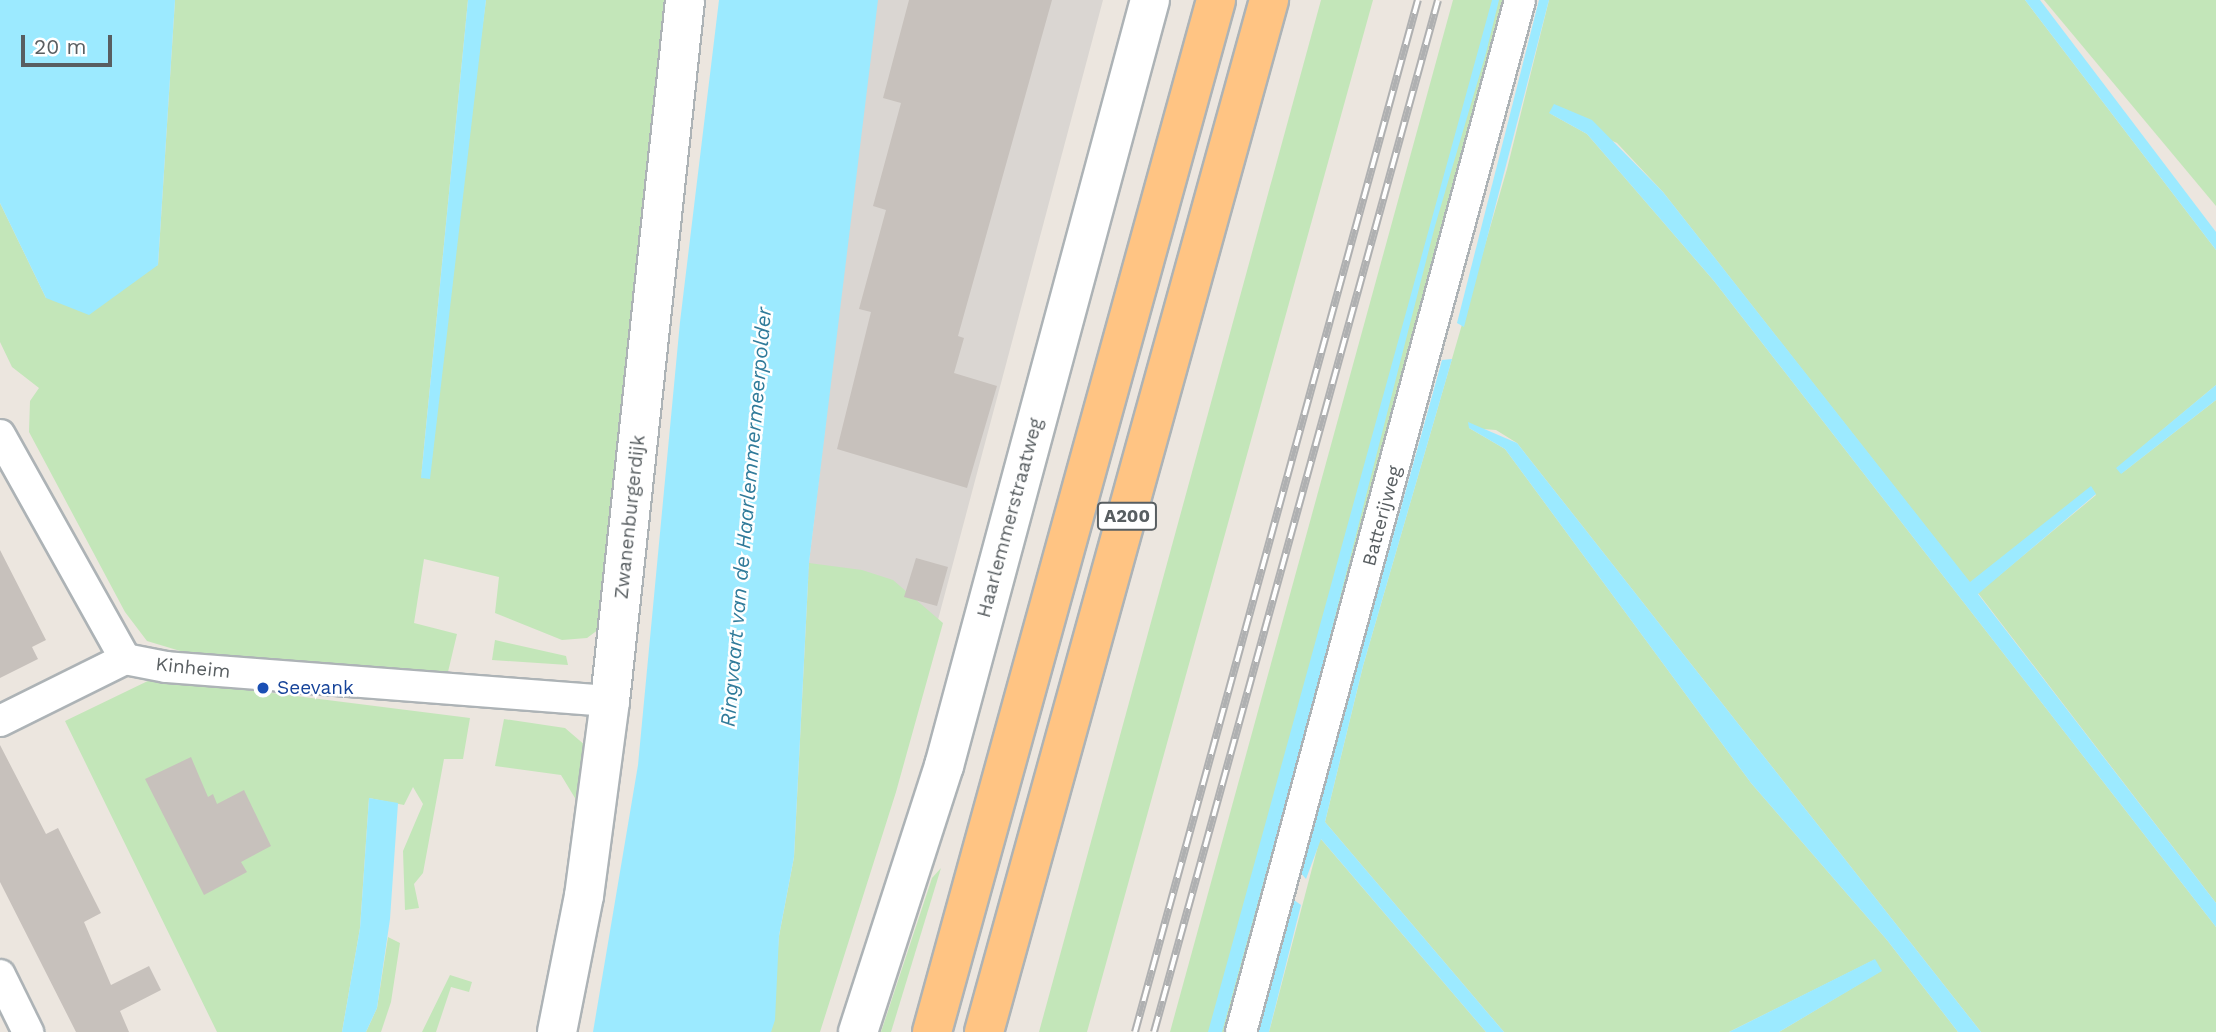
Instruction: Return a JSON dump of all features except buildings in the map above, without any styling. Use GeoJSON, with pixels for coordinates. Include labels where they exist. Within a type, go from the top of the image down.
{"type":"FeatureCollection","features":[{"type":"Feature","properties":{"kind":"highway","name":"A200"},"geometry":{"type":"LineString","coordinates":[[932,1032],[1216,0]]}},
{"type":"Feature","properties":{"kind":"highway","name":"A200"},"geometry":{"type":"LineString","coordinates":[[984,1032],[1269,0]]}},
{"type":"Feature","properties":{"kind":"main road","name":"Zwanenburgerdijk"},"geometry":{"type":"LineString","coordinates":[[557,1032],[584,895],[610,701],[685,0]]}},
{"type":"Feature","properties":{"kind":"main road","name":"Haarlemmerstraatweg"},"geometry":{"type":"LineString","coordinates":[[858,1032],[944,766],[1150,0]]}},
{"type":"Feature","properties":{"kind":"street","name":"Batterijweg"},"geometry":{"type":"LineString","coordinates":[[1241,1032],[1520,0]]}},
{"type":"Feature","properties":{"kind":"street"},"geometry":{"type":"LineString","coordinates":[[0,435],[125,659],[0,721]]}},
{"type":"Feature","properties":{"kind":"street","name":"Kinheim"},"geometry":{"type":"LineString","coordinates":[[125,659],[166,667],[610,701]]}},
{"type":"Feature","properties":{"kind":"street"},"geometry":{"type":"LineString","coordinates":[[0,975],[28,1032]]}},
{"type":"Feature","properties":{"kind":"shaded area"},"geometry":{"type":"Polygon","coordinates":[[[876,0],[1103,0],[935,631],[889,607],[807,579],[876,0]]]}},
{"type":"Feature","properties":{"kind":"green space"},"geometry":{"type":"Polygon","coordinates":[[[175,0],[468,0],[421,478],[486,0],[670,0],[606,624],[587,638],[562,640],[495,613],[499,577],[424,559],[414,623],[457,634],[448,672],[187,653],[147,641],[125,612],[29,432],[30,401],[39,388],[12,367],[0,342],[0,203],[46,298],[158,265],[175,0]]]}},
{"type":"Feature","properties":{"kind":"green space"},"geometry":{"type":"Polygon","coordinates":[[[1321,0],[1373,0],[1087,1032],[1039,1032],[1321,0]]]}},
{"type":"Feature","properties":{"kind":"green space"},"geometry":{"type":"Polygon","coordinates":[[[1453,0],[1512,0],[1231,1032],[1170,1032],[1453,0]]]}},
{"type":"Feature","properties":{"kind":"green space"},"geometry":{"type":"Polygon","coordinates":[[[1549,0],[2025,0],[2216,250],[2216,385],[2117,468],[2122,473],[2216,400],[2216,903],[1978,593],[2096,495],[2091,487],[1970,583],[1663,192],[1617,143],[1549,113],[1587,134],[1714,281],[2216,927],[2216,1032],[1981,1032],[1517,443],[1496,430],[1469,428],[1505,449],[1751,783],[1887,940],[1958,1032],[1779,1032],[1881,971],[1874,960],[1729,1032],[1504,1032],[1325,822],[1363,666],[1507,169],[1549,0]]]}},
{"type":"Feature","properties":{"kind":"green space"},"geometry":{"type":"Polygon","coordinates":[[[2044,0],[2216,0],[2216,206],[2044,0]]]}},
{"type":"Feature","properties":{"kind":"green space"},"geometry":{"type":"Polygon","coordinates":[[[809,563],[862,570],[893,580],[943,623],[896,792],[820,1032],[771,1032],[779,936],[794,857],[809,563]]]}},
{"type":"Feature","properties":{"kind":"green space"},"geometry":{"type":"Polygon","coordinates":[[[495,640],[566,656],[568,665],[492,660],[495,640]]]}},
{"type":"Feature","properties":{"kind":"green space"},"geometry":{"type":"Polygon","coordinates":[[[154,678],[470,718],[463,759],[444,759],[423,873],[414,884],[419,908],[405,910],[403,851],[423,804],[413,787],[404,805],[369,798],[360,928],[342,1032],[217,1032],[65,721],[154,678]]]}},
{"type":"Feature","properties":{"kind":"green space"},"geometry":{"type":"Polygon","coordinates":[[[504,719],[565,728],[586,746],[578,803],[561,775],[495,766],[504,719]]]}},
{"type":"Feature","properties":{"kind":"green space"},"geometry":{"type":"Polygon","coordinates":[[[1320,838],[1486,1032],[1269,1032],[1320,838]]]}},
{"type":"Feature","properties":{"kind":"green space"},"geometry":{"type":"Polygon","coordinates":[[[941,868],[891,1032],[881,1032],[932,878],[941,868]]]}},
{"type":"Feature","properties":{"kind":"green space"},"geometry":{"type":"Polygon","coordinates":[[[388,937],[400,943],[391,1002],[381,1032],[366,1032],[377,1008],[388,937]]]}},
{"type":"Feature","properties":{"kind":"green space"},"geometry":{"type":"Polygon","coordinates":[[[450,975],[472,982],[469,992],[451,987],[436,1032],[422,1032],[450,975]]]}},
{"type":"Feature","properties":{"kind":"water"},"geometry":{"type":"Polygon","coordinates":[[[0,0],[175,0],[158,265],[89,315],[46,298],[0,203],[0,0]]]}},
{"type":"Feature","properties":{"kind":"water"},"geometry":{"type":"Polygon","coordinates":[[[468,0],[486,0],[430,479],[421,478],[468,0]]]}},
{"type":"Feature","properties":{"kind":"water","name":"Ringvaart van de Haarlemmermeerpolder"},"geometry":{"type":"Polygon","coordinates":[[[719,0],[878,0],[809,563],[794,857],[779,936],[775,1020],[771,1032],[593,1032],[638,765],[680,322],[719,0]]]}},
{"type":"Feature","properties":{"kind":"water"},"geometry":{"type":"Polygon","coordinates":[[[1492,0],[1499,0],[1486,53],[1435,226],[1314,699],[1222,1032],[1208,1032],[1492,0]]]}},
{"type":"Feature","properties":{"kind":"water"},"geometry":{"type":"Polygon","coordinates":[[[1539,0],[1549,0],[1464,327],[1457,323],[1539,0]]]}},
{"type":"Feature","properties":{"kind":"water"},"geometry":{"type":"Polygon","coordinates":[[[2025,0],[2040,0],[2216,232],[2216,250],[2025,0]]]}},
{"type":"Feature","properties":{"kind":"water"},"geometry":{"type":"Polygon","coordinates":[[[1554,104],[1592,120],[1663,192],[1970,582],[2091,486],[2096,494],[1978,594],[2216,903],[2216,927],[1714,281],[1587,134],[1549,113],[1554,104]]]}},
{"type":"Feature","properties":{"kind":"water"},"geometry":{"type":"Polygon","coordinates":[[[1452,359],[1363,666],[1325,822],[1504,1032],[1486,1032],[1321,839],[1306,879],[1300,872],[1442,360],[1452,359]]]}},
{"type":"Feature","properties":{"kind":"water"},"geometry":{"type":"Polygon","coordinates":[[[2216,385],[2216,400],[2121,474],[2116,468],[2216,385]]]}},
{"type":"Feature","properties":{"kind":"water"},"geometry":{"type":"Polygon","coordinates":[[[1468,422],[1517,443],[1981,1032],[1958,1032],[1887,940],[1751,783],[1505,449],[1469,428],[1468,422]]]}},
{"type":"Feature","properties":{"kind":"water"},"geometry":{"type":"Polygon","coordinates":[[[369,798],[398,803],[390,919],[377,1008],[366,1032],[342,1032],[360,928],[369,798]]]}},
{"type":"Feature","properties":{"kind":"water"},"geometry":{"type":"Polygon","coordinates":[[[1294,900],[1301,905],[1269,1032],[1258,1032],[1294,900]]]}},
{"type":"Feature","properties":{"kind":"water"},"geometry":{"type":"Polygon","coordinates":[[[1875,959],[1882,971],[1779,1032],[1729,1032],[1875,959]]]}},
{"type":"Feature","properties":{"kind":"railway"},"geometry":{"type":"LineString","coordinates":[[1135,1032],[1418,0]]}},
{"type":"Feature","properties":{"kind":"railway"},"geometry":{"type":"LineString","coordinates":[[1154,1032],[1438,0]]}},
{"type":"Feature","properties":{"kind":"place","name":"Seevank"},"geometry":{"type":"Point","coordinates":[263,688]}}]}
